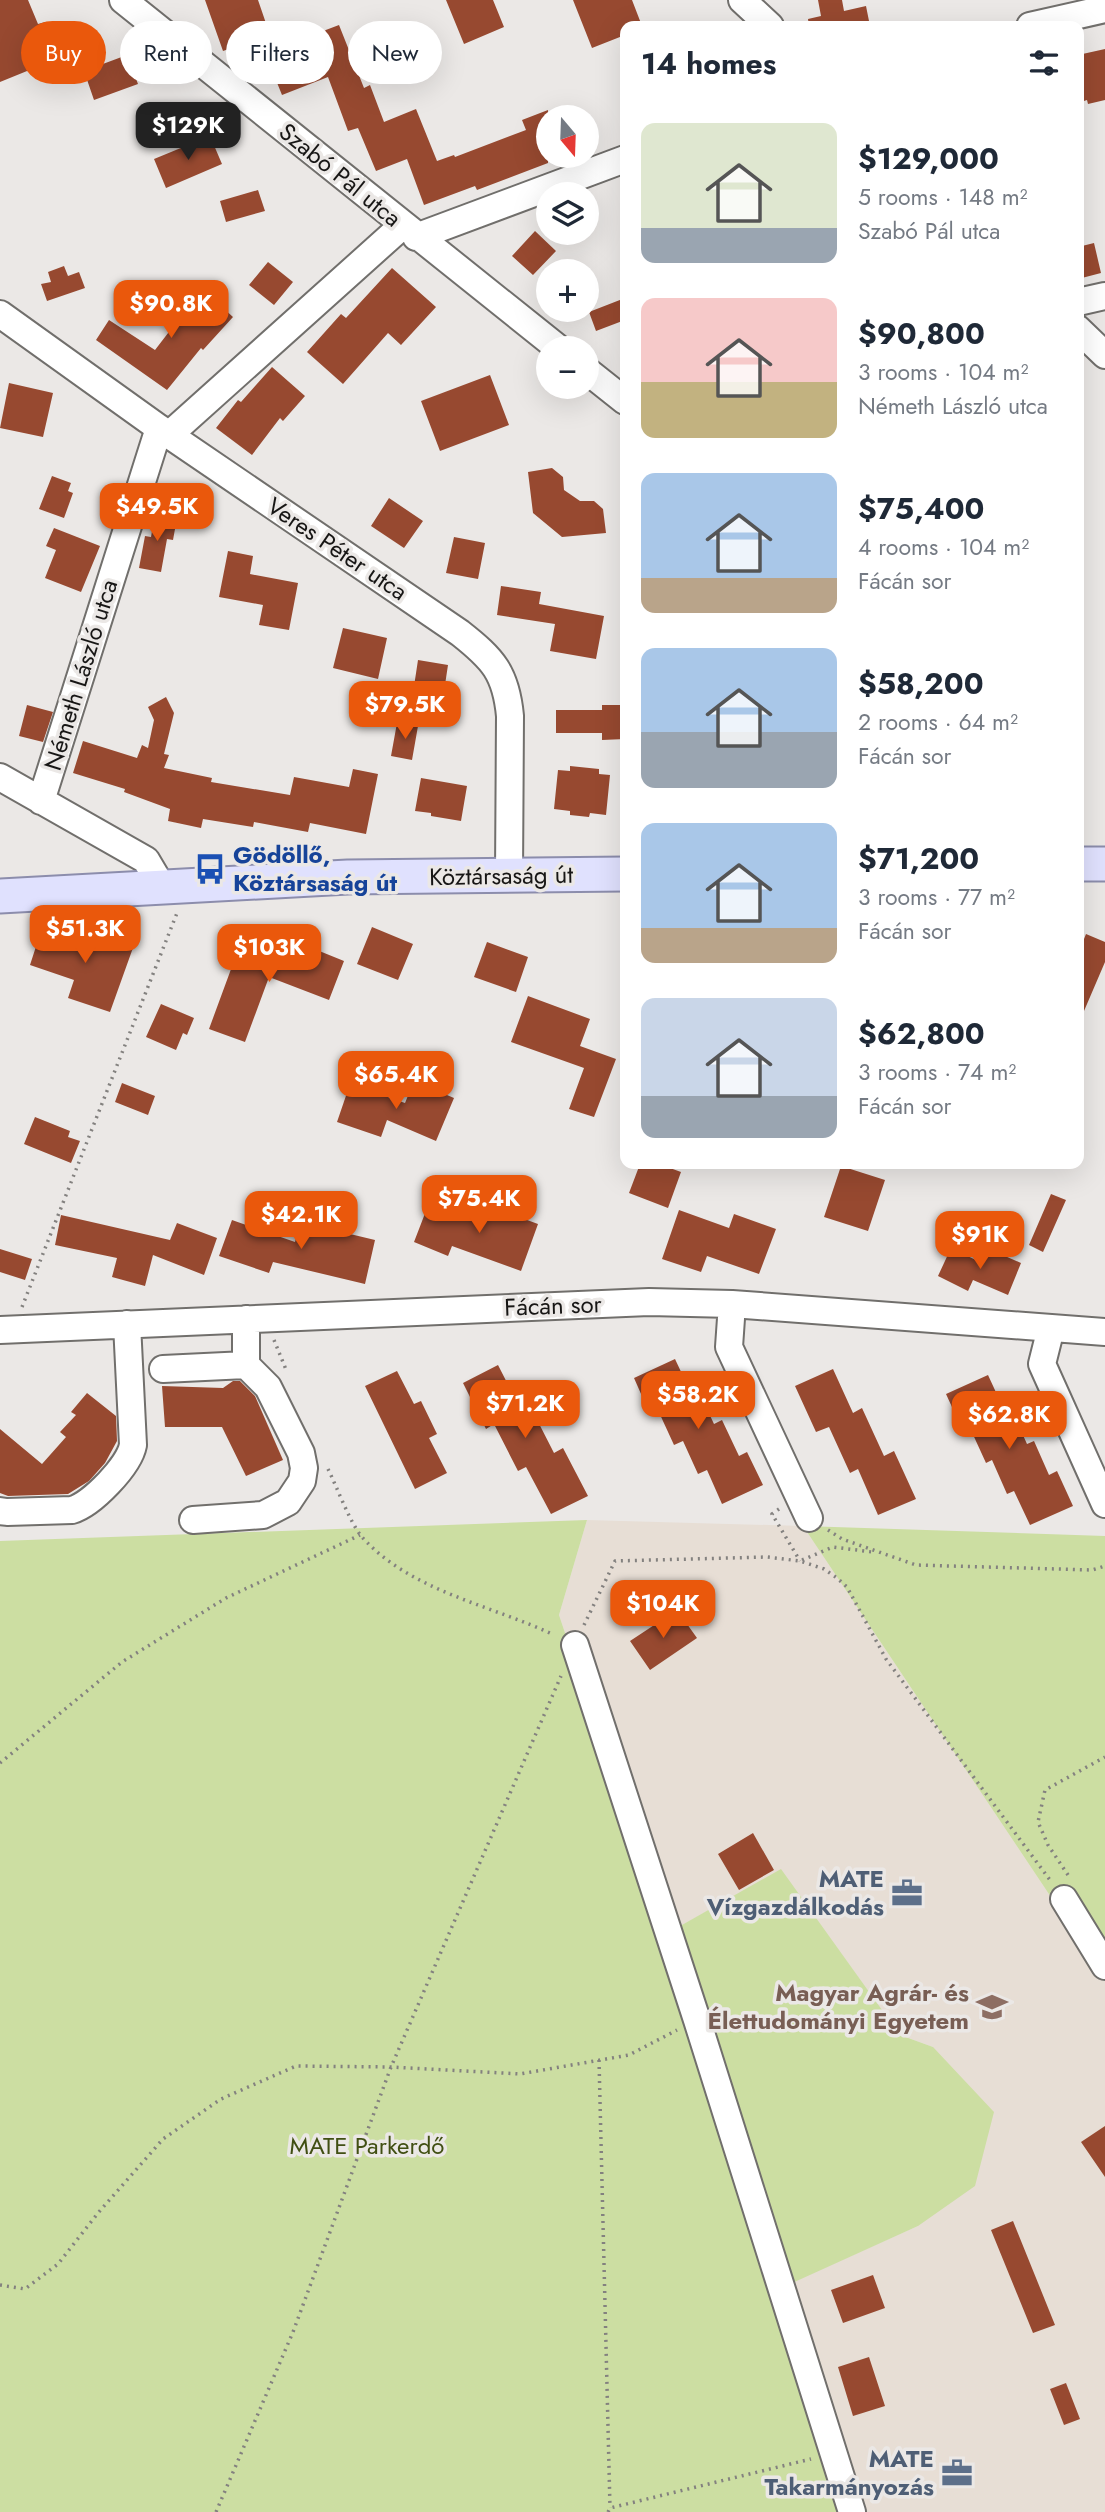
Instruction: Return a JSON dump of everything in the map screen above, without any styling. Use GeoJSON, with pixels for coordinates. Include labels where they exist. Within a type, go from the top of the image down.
{"type":"FeatureCollection","features":[{"type":"Feature","properties":{"kind":"main road"},"geometry":{"type":"LineString","coordinates":[[1084,864],[1105,864]]}},
{"type":"Feature","properties":{"kind":"main road","name":"Köztársaság út"},"geometry":{"type":"LineString","coordinates":[[0,896],[348,877],[620,874]]}},
{"type":"Feature","properties":{"kind":"street","name":"Szabó Pál utca"},"geometry":{"type":"LineString","coordinates":[[123,0],[543,336]]}},
{"type":"Feature","properties":{"kind":"street"},"geometry":{"type":"LineString","coordinates":[[742,0],[765,21]]}},
{"type":"Feature","properties":{"kind":"street"},"geometry":{"type":"LineString","coordinates":[[1052,21],[1105,9]]}},
{"type":"Feature","properties":{"kind":"street"},"geometry":{"type":"LineString","coordinates":[[164,431],[409,231],[620,161]]}},
{"type":"Feature","properties":{"kind":"street"},"geometry":{"type":"LineString","coordinates":[[1084,301],[1105,296]]}},
{"type":"Feature","properties":{"kind":"street","name":"Veres Péter utca"},"geometry":{"type":"LineString","coordinates":[[0,314],[164,431],[483,651],[504,681],[510,716],[509,876]]}},
{"type":"Feature","properties":{"kind":"street"},"geometry":{"type":"LineString","coordinates":[[1084,335],[1105,355]]}},
{"type":"Feature","properties":{"kind":"street"},"geometry":{"type":"LineString","coordinates":[[599,380],[620,397]]}},
{"type":"Feature","properties":{"kind":"street","name":"Németh László utca"},"geometry":{"type":"LineString","coordinates":[[41,801],[164,431]]}},
{"type":"Feature","properties":{"kind":"street"},"geometry":{"type":"LineString","coordinates":[[0,776],[146,860],[175,886]]}},
{"type":"Feature","properties":{"kind":"street","name":"Fácán sor"},"geometry":{"type":"LineString","coordinates":[[7,1329],[649,1302],[732,1304],[1105,1332]]}},
{"type":"Feature","properties":{"kind":"street"},"geometry":{"type":"LineString","coordinates":[[732,1304],[729,1347],[809,1518]]}},
{"type":"Feature","properties":{"kind":"street"},"geometry":{"type":"LineString","coordinates":[[193,1520],[263,1515],[288,1502],[297,1492],[302,1480],[304,1468],[295,1442],[268,1387],[246,1365],[246,1319]]}},
{"type":"Feature","properties":{"kind":"street"},"geometry":{"type":"LineString","coordinates":[[0,1511],[72,1510],[82,1507],[126,1462],[133,1445],[127,1324]]}},
{"type":"Feature","properties":{"kind":"street"},"geometry":{"type":"LineString","coordinates":[[1051,1328],[1042,1364],[1105,1504]]}},
{"type":"Feature","properties":{"kind":"street"},"geometry":{"type":"LineString","coordinates":[[163,1369],[246,1365]]}},
{"type":"Feature","properties":{"kind":"street"},"geometry":{"type":"LineString","coordinates":[[575,1645],[698,2020],[852,2512]]}},
{"type":"Feature","properties":{"kind":"street"},"geometry":{"type":"LineString","coordinates":[[1064,1899],[1105,1966]]}},
{"type":"Feature","properties":{"kind":"path"},"geometry":{"type":"LineString","coordinates":[[7,1329],[175,886]]}},
{"type":"Feature","properties":{"kind":"path"},"geometry":{"type":"LineString","coordinates":[[772,1514],[800,1561]]}},
{"type":"Feature","properties":{"kind":"path"},"geometry":{"type":"LineString","coordinates":[[809,1518],[842,1539],[916,1566],[1092,1570],[1105,1566]]}},
{"type":"Feature","properties":{"kind":"path"},"geometry":{"type":"LineString","coordinates":[[0,1763],[122,1662],[226,1598],[360,1535],[385,1559],[445,1592],[542,1629],[575,1645]]}},
{"type":"Feature","properties":{"kind":"path"},"geometry":{"type":"LineString","coordinates":[[800,1561],[834,1547],[881,1553]]}},
{"type":"Feature","properties":{"kind":"path"},"geometry":{"type":"LineString","coordinates":[[216,2512],[293,2332],[391,2067],[575,1645],[615,1561],[767,1558],[800,1561],[824,1569],[847,1587],[886,1659],[1064,1899],[1074,1886],[1048,1845],[1038,1822],[1045,1790],[1105,1757]]}},
{"type":"Feature","properties":{"kind":"path"},"geometry":{"type":"LineString","coordinates":[[0,2286],[25,2289],[58,2264],[98,2213],[163,2139],[221,2099],[296,2066],[391,2067],[520,2074],[629,2055],[698,2020]]}},
{"type":"Feature","properties":{"kind":"path"},"geometry":{"type":"LineString","coordinates":[[599,2060],[609,2510],[834,2453]]}},
{"type":"Feature","properties":{"kind":"shaded area","name":"Magyar Agrár- és Élettudományi Egyetem"},"geometry":{"type":"Polygon","coordinates":[[[587,1520],[803,1526],[1105,1978],[1105,2512],[844,2512],[779,2288],[918,2226],[933,2047],[900,2035],[781,1870],[666,1934],[559,1615],[587,1520]]]}},
{"type":"Feature","properties":{"kind":"green space","name":"MATE Parkerdő"},"geometry":{"type":"Polygon","coordinates":[[[587,1520],[559,1615],[666,1934],[781,1869],[900,2035],[933,2047],[994,2112],[975,2186],[918,2226],[779,2289],[844,2512],[0,2512],[0,1541],[587,1520]]]}},
{"type":"Feature","properties":{"kind":"green space"},"geometry":{"type":"Polygon","coordinates":[[[803,1526],[1105,1536],[1105,1978],[803,1526]]]}},
{"type":"Feature","properties":{"kind":"building"},"geometry":{"type":"Polygon","coordinates":[[[0,0],[28,0],[37,21],[21,21],[21,73],[0,82],[0,0]]]}},
{"type":"Feature","properties":{"kind":"building"},"geometry":{"type":"Polygon","coordinates":[[[205,0],[258,0],[265,21],[226,21],[226,50],[223,51],[205,0]]]}},
{"type":"Feature","properties":{"kind":"building"},"geometry":{"type":"Polygon","coordinates":[[[446,0],[493,0],[504,27],[464,44],[446,0]]]}},
{"type":"Feature","properties":{"kind":"building"},"geometry":{"type":"Polygon","coordinates":[[[573,0],[632,0],[640,21],[620,21],[620,37],[592,48],[573,0]]]}},
{"type":"Feature","properties":{"kind":"building"},"geometry":{"type":"Polygon","coordinates":[[[818,0],[842,0],[844,11],[866,6],[869,21],[808,21],[821,16],[818,0]]]}},
{"type":"Feature","properties":{"kind":"building"},"geometry":{"type":"Polygon","coordinates":[[[339,25],[348,48],[348,84],[362,84],[364,88],[370,85],[384,122],[416,109],[437,161],[454,155],[455,157],[526,130],[522,120],[536,115],[536,168],[477,190],[475,186],[424,205],[407,159],[376,171],[358,128],[348,131],[331,84],[334,84],[334,27],[339,25]]]}},
{"type":"Feature","properties":{"kind":"building"},"geometry":{"type":"Polygon","coordinates":[[[1105,49],[1105,100],[1088,104],[1087,100],[1084,101],[1084,54],[1105,49]]]}},
{"type":"Feature","properties":{"kind":"building"},"geometry":{"type":"Polygon","coordinates":[[[120,58],[120,84],[138,84],[94,100],[88,84],[106,84],[106,63],[120,58]]]}},
{"type":"Feature","properties":{"kind":"building"},"geometry":{"type":"Polygon","coordinates":[[[278,84],[310,84],[282,95],[278,84]]]}},
{"type":"Feature","properties":{"kind":"building"},"geometry":{"type":"Polygon","coordinates":[[[210,136],[222,164],[166,188],[154,159],[210,136]]]}},
{"type":"Feature","properties":{"kind":"building"},"geometry":{"type":"Polygon","coordinates":[[[258,190],[265,211],[226,222],[220,201],[258,190]]]}},
{"type":"Feature","properties":{"kind":"building"},"geometry":{"type":"Polygon","coordinates":[[[535,231],[536,245],[550,245],[556,251],[548,259],[536,259],[536,272],[533,275],[512,256],[535,231]]]}},
{"type":"Feature","properties":{"kind":"building"},"geometry":{"type":"Polygon","coordinates":[[[1094,243],[1101,273],[1084,277],[1084,246],[1094,243]]]}},
{"type":"Feature","properties":{"kind":"building"},"geometry":{"type":"Polygon","coordinates":[[[268,262],[293,282],[274,305],[249,285],[268,262]]]}},
{"type":"Feature","properties":{"kind":"building"},"geometry":{"type":"Polygon","coordinates":[[[64,266],[68,276],[79,272],[85,288],[47,301],[41,284],[51,282],[48,272],[64,266]]]}},
{"type":"Feature","properties":{"kind":"building"},"geometry":{"type":"Polygon","coordinates":[[[392,268],[436,307],[401,345],[388,333],[343,384],[307,352],[341,314],[346,318],[392,268]]]}},
{"type":"Feature","properties":{"kind":"building"},"geometry":{"type":"Polygon","coordinates":[[[200,287],[233,317],[203,350],[201,348],[167,390],[96,340],[109,320],[155,350],[175,324],[170,320],[200,287]]]}},
{"type":"Feature","properties":{"kind":"building"},"geometry":{"type":"Polygon","coordinates":[[[620,300],[620,322],[596,331],[593,322],[599,322],[599,308],[620,300]]]}},
{"type":"Feature","properties":{"kind":"building"},"geometry":{"type":"Polygon","coordinates":[[[272,367],[305,396],[283,421],[280,418],[252,455],[216,428],[238,400],[241,402],[272,367]]]}},
{"type":"Feature","properties":{"kind":"building"},"geometry":{"type":"Polygon","coordinates":[[[490,375],[509,425],[440,451],[421,401],[490,375]]]}},
{"type":"Feature","properties":{"kind":"building"},"geometry":{"type":"Polygon","coordinates":[[[9,383],[53,393],[43,437],[0,428],[9,383]]]}},
{"type":"Feature","properties":{"kind":"building"},"geometry":{"type":"Polygon","coordinates":[[[552,468],[563,477],[564,490],[580,501],[594,501],[603,509],[606,533],[562,537],[533,513],[528,472],[552,468]]]}},
{"type":"Feature","properties":{"kind":"building"},"geometry":{"type":"Polygon","coordinates":[[[52,476],[71,483],[68,491],[73,493],[64,518],[39,509],[52,476]]]}},
{"type":"Feature","properties":{"kind":"building"},"geometry":{"type":"Polygon","coordinates":[[[389,498],[423,521],[404,548],[371,526],[389,498]]]}},
{"type":"Feature","properties":{"kind":"building"},"geometry":{"type":"Polygon","coordinates":[[[155,514],[177,518],[173,540],[167,539],[161,572],[139,568],[145,536],[151,537],[155,514]]]}},
{"type":"Feature","properties":{"kind":"building"},"geometry":{"type":"Polygon","coordinates":[[[54,528],[100,546],[81,592],[45,578],[56,550],[46,546],[54,528]]]}},
{"type":"Feature","properties":{"kind":"building"},"geometry":{"type":"Polygon","coordinates":[[[454,537],[485,543],[478,579],[446,573],[454,537]]]}},
{"type":"Feature","properties":{"kind":"building"},"geometry":{"type":"Polygon","coordinates":[[[228,551],[253,556],[250,574],[298,583],[289,630],[259,625],[263,605],[219,597],[228,551]]]}},
{"type":"Feature","properties":{"kind":"building"},"geometry":{"type":"Polygon","coordinates":[[[501,586],[541,592],[539,604],[604,616],[596,659],[550,651],[555,624],[497,615],[501,586]]]}},
{"type":"Feature","properties":{"kind":"building"},"geometry":{"type":"Polygon","coordinates":[[[343,628],[387,638],[378,679],[333,668],[343,628]]]}},
{"type":"Feature","properties":{"kind":"building"},"geometry":{"type":"Polygon","coordinates":[[[418,660],[448,665],[443,698],[413,693],[418,660]]]}},
{"type":"Feature","properties":{"kind":"building"},"geometry":{"type":"Polygon","coordinates":[[[166,697],[174,713],[164,754],[169,755],[164,768],[212,778],[211,782],[290,795],[294,777],[349,787],[353,769],[378,774],[366,834],[310,823],[308,832],[254,822],[253,827],[203,819],[201,828],[168,821],[170,809],[124,792],[125,789],[73,773],[83,741],[137,758],[142,745],[148,748],[154,720],[148,707],[166,697]]]}},
{"type":"Feature","properties":{"kind":"building"},"geometry":{"type":"Polygon","coordinates":[[[27,705],[53,712],[43,742],[19,736],[27,705]]]}},
{"type":"Feature","properties":{"kind":"building"},"geometry":{"type":"Polygon","coordinates":[[[602,705],[620,705],[620,739],[602,740],[602,733],[556,733],[556,710],[602,710],[602,705]]]}},
{"type":"Feature","properties":{"kind":"building"},"geometry":{"type":"Polygon","coordinates":[[[397,723],[418,726],[412,760],[391,756],[397,723]]]}},
{"type":"Feature","properties":{"kind":"building"},"geometry":{"type":"Polygon","coordinates":[[[570,766],[599,769],[599,774],[610,775],[606,815],[570,815],[570,811],[554,809],[558,770],[570,771],[570,766]]]}},
{"type":"Feature","properties":{"kind":"building"},"geometry":{"type":"Polygon","coordinates":[[[421,778],[467,786],[461,821],[415,811],[421,778]]]}},
{"type":"Feature","properties":{"kind":"building"},"geometry":{"type":"Polygon","coordinates":[[[372,927],[413,944],[398,980],[357,964],[372,927]]]}},
{"type":"Feature","properties":{"kind":"building"},"geometry":{"type":"Polygon","coordinates":[[[42,928],[87,944],[92,930],[134,945],[110,1012],[68,998],[74,980],[30,965],[42,928]]]}},
{"type":"Feature","properties":{"kind":"building"},"geometry":{"type":"Polygon","coordinates":[[[1086,934],[1105,942],[1105,962],[1084,1011],[1086,934]]]}},
{"type":"Feature","properties":{"kind":"building"},"geometry":{"type":"Polygon","coordinates":[[[241,942],[295,961],[302,944],[344,961],[329,1000],[269,977],[245,1042],[209,1029],[241,942]]]}},
{"type":"Feature","properties":{"kind":"building"},"geometry":{"type":"Polygon","coordinates":[[[487,942],[528,957],[516,992],[474,977],[487,942]]]}},
{"type":"Feature","properties":{"kind":"building"},"geometry":{"type":"Polygon","coordinates":[[[528,996],[590,1019],[580,1046],[616,1059],[594,1117],[569,1109],[584,1068],[511,1042],[528,996]]]}},
{"type":"Feature","properties":{"kind":"building"},"geometry":{"type":"Polygon","coordinates":[[[161,1004],[194,1018],[187,1035],[183,1033],[176,1050],[146,1037],[161,1004]]]}},
{"type":"Feature","properties":{"kind":"building"},"geometry":{"type":"Polygon","coordinates":[[[414,1081],[454,1098],[436,1141],[387,1120],[381,1137],[337,1122],[350,1084],[405,1103],[414,1081]]]}},
{"type":"Feature","properties":{"kind":"building"},"geometry":{"type":"Polygon","coordinates":[[[122,1083],[155,1096],[148,1115],[115,1102],[122,1083]]]}},
{"type":"Feature","properties":{"kind":"building"},"geometry":{"type":"Polygon","coordinates":[[[35,1117],[70,1131],[68,1137],[80,1141],[71,1163],[24,1144],[35,1117]]]}},
{"type":"Feature","properties":{"kind":"building"},"geometry":{"type":"Polygon","coordinates":[[[638,1169],[673,1169],[681,1172],[668,1208],[629,1193],[638,1169]]]}},
{"type":"Feature","properties":{"kind":"building"},"geometry":{"type":"Polygon","coordinates":[[[840,1169],[850,1169],[885,1180],[868,1231],[824,1217],[840,1169]]]}},
{"type":"Feature","properties":{"kind":"building"},"geometry":{"type":"Polygon","coordinates":[[[1051,1194],[1066,1200],[1043,1252],[1029,1245],[1051,1194]]]}},
{"type":"Feature","properties":{"kind":"building"},"geometry":{"type":"Polygon","coordinates":[[[429,1203],[480,1223],[486,1205],[538,1224],[521,1271],[452,1246],[448,1256],[414,1242],[429,1203]]]}},
{"type":"Feature","properties":{"kind":"building"},"geometry":{"type":"Polygon","coordinates":[[[679,1210],[729,1228],[734,1214],[776,1229],[759,1274],[707,1256],[701,1272],[662,1259],[679,1210]]]}},
{"type":"Feature","properties":{"kind":"building"},"geometry":{"type":"Polygon","coordinates":[[[61,1215],[170,1240],[177,1223],[217,1238],[204,1275],[153,1255],[145,1286],[112,1277],[117,1258],[55,1245],[61,1215]]]}},
{"type":"Feature","properties":{"kind":"building"},"geometry":{"type":"Polygon","coordinates":[[[232,1220],[295,1242],[300,1222],[375,1240],[365,1284],[273,1262],[269,1273],[219,1256],[232,1220]]]}},
{"type":"Feature","properties":{"kind":"building"},"geometry":{"type":"Polygon","coordinates":[[[951,1248],[982,1263],[989,1249],[1021,1263],[1008,1295],[973,1280],[968,1291],[938,1276],[951,1248]]]}},
{"type":"Feature","properties":{"kind":"building"},"geometry":{"type":"Polygon","coordinates":[[[0,1249],[32,1259],[25,1280],[0,1272],[0,1249]]]}},
{"type":"Feature","properties":{"kind":"building"},"geometry":{"type":"Polygon","coordinates":[[[675,1359],[691,1393],[698,1390],[714,1424],[722,1420],[739,1456],[747,1452],[763,1485],[722,1504],[707,1470],[698,1474],[683,1441],[674,1445],[657,1408],[649,1412],[634,1378],[675,1359]]]}},
{"type":"Feature","properties":{"kind":"building"},"geometry":{"type":"Polygon","coordinates":[[[498,1365],[521,1410],[530,1406],[554,1453],[563,1448],[588,1496],[551,1514],[526,1467],[518,1471],[494,1424],[486,1429],[463,1383],[498,1365]]]}},
{"type":"Feature","properties":{"kind":"building"},"geometry":{"type":"Polygon","coordinates":[[[833,1369],[853,1413],[862,1408],[884,1456],[894,1451],[916,1499],[878,1515],[858,1469],[850,1473],[829,1427],[816,1432],[795,1386],[833,1369]]]}},
{"type":"Feature","properties":{"kind":"building"},"geometry":{"type":"Polygon","coordinates":[[[397,1371],[414,1404],[421,1401],[437,1434],[429,1438],[447,1473],[415,1489],[365,1386],[397,1371]]]}},
{"type":"Feature","properties":{"kind":"building"},"geometry":{"type":"Polygon","coordinates":[[[988,1375],[1006,1414],[1012,1411],[1027,1444],[1034,1441],[1049,1475],[1057,1471],[1073,1506],[1030,1525],[1014,1491],[1007,1494],[992,1460],[986,1463],[970,1428],[963,1431],[946,1394],[988,1375]]]}},
{"type":"Feature","properties":{"kind":"building"},"geometry":{"type":"Polygon","coordinates":[[[233,1381],[240,1381],[255,1396],[283,1460],[246,1476],[222,1427],[165,1427],[162,1386],[223,1388],[233,1381]]]}},
{"type":"Feature","properties":{"kind":"building"},"geometry":{"type":"Polygon","coordinates":[[[87,1393],[116,1416],[117,1441],[105,1463],[89,1481],[68,1494],[8,1496],[0,1493],[0,1429],[42,1464],[66,1437],[60,1432],[76,1415],[71,1412],[87,1393]]]}},
{"type":"Feature","properties":{"kind":"building"},"geometry":{"type":"Polygon","coordinates":[[[677,1610],[697,1638],[650,1670],[630,1641],[677,1610]]]}},
{"type":"Feature","properties":{"kind":"building"},"geometry":{"type":"Polygon","coordinates":[[[753,1833],[774,1870],[739,1890],[718,1854],[753,1833]]]}},
{"type":"Feature","properties":{"kind":"building"},"geometry":{"type":"Polygon","coordinates":[[[1105,2126],[1105,2177],[1081,2142],[1105,2126]]]}},
{"type":"Feature","properties":{"kind":"building"},"geometry":{"type":"Polygon","coordinates":[[[1013,2221],[1055,2325],[1033,2333],[991,2230],[1013,2221]]]}},
{"type":"Feature","properties":{"kind":"building"},"geometry":{"type":"Polygon","coordinates":[[[873,2275],[885,2308],[843,2323],[831,2290],[873,2275]]]}},
{"type":"Feature","properties":{"kind":"building"},"geometry":{"type":"Polygon","coordinates":[[[869,2357],[885,2406],[853,2416],[838,2367],[869,2357]]]}},
{"type":"Feature","properties":{"kind":"building"},"geometry":{"type":"Polygon","coordinates":[[[1066,2383],[1080,2419],[1064,2425],[1050,2389],[1066,2383]]]}},
{"type":"Feature","properties":{"kind":"place","name":"Gödöllő, Köztársaság út"},"geometry":{"type":"Point","coordinates":[210,869]}},
{"type":"Feature","properties":{"kind":"place","name":"MATE Vízgazdálkodás"},"geometry":{"type":"Point","coordinates":[907,1893]}},
{"type":"Feature","properties":{"kind":"place","name":"Magyar Agrár- és Élettudományi Egyetem"},"geometry":{"type":"Point","coordinates":[992,2007]}},
{"type":"Feature","properties":{"kind":"place","name":"MATE Takarmányozás"},"geometry":{"type":"Point","coordinates":[957,2473]}}]}
